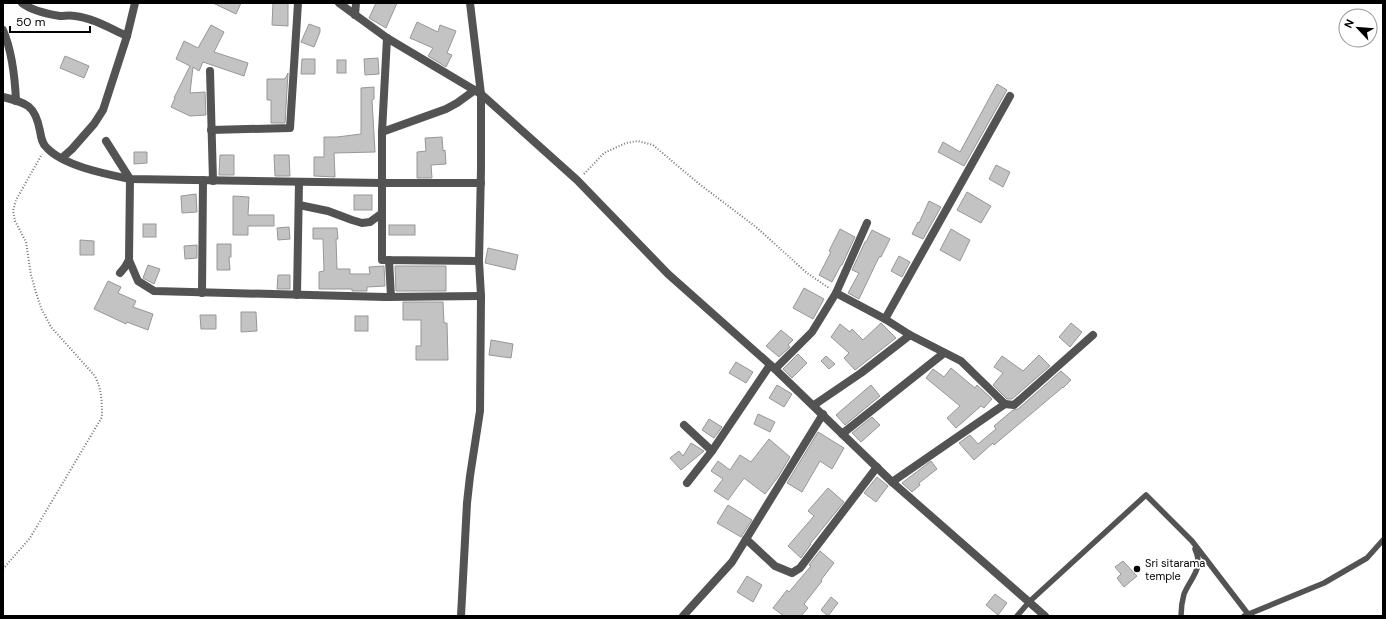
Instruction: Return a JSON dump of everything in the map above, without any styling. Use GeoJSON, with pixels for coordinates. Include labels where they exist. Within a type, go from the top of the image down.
{"type":"FeatureCollection","features":[{"type":"Feature","properties":{"kind":"street"},"geometry":{"type":"LineString","coordinates":[[22,3],[25,6],[38,11],[60,16],[75,16],[89,19],[127,36]]}},
{"type":"Feature","properties":{"kind":"street"},"geometry":{"type":"LineString","coordinates":[[62,158],[94,124],[103,110],[127,36],[135,3]]}},
{"type":"Feature","properties":{"kind":"street"},"geometry":{"type":"LineString","coordinates":[[211,130],[290,128],[298,3]]}},
{"type":"Feature","properties":{"kind":"street"},"geometry":{"type":"LineString","coordinates":[[339,3],[388,38],[478,92],[577,180],[668,274],[814,405],[892,482],[1044,616]]}},
{"type":"Feature","properties":{"kind":"street"},"geometry":{"type":"LineString","coordinates":[[355,15],[356,3]]}},
{"type":"Feature","properties":{"kind":"street"},"geometry":{"type":"LineString","coordinates":[[461,616],[467,503],[480,411],[481,296],[479,261],[480,183],[478,92],[470,3]]}},
{"type":"Feature","properties":{"kind":"street"},"geometry":{"type":"LineString","coordinates":[[3,30],[7,39],[14,77],[16,100]]}},
{"type":"Feature","properties":{"kind":"street"},"geometry":{"type":"LineString","coordinates":[[388,38],[382,132],[382,260],[479,261]]}},
{"type":"Feature","properties":{"kind":"street"},"geometry":{"type":"LineString","coordinates":[[210,70],[213,181]]}},
{"type":"Feature","properties":{"kind":"street"},"geometry":{"type":"LineString","coordinates":[[382,132],[446,109],[478,92]]}},
{"type":"Feature","properties":{"kind":"street"},"geometry":{"type":"LineString","coordinates":[[885,320],[1010,96]]}},
{"type":"Feature","properties":{"kind":"street"},"geometry":{"type":"LineString","coordinates":[[3,97],[16,100],[34,111],[38,120],[41,139],[46,148],[62,158],[91,171],[130,179],[480,183]]}},
{"type":"Feature","properties":{"kind":"street"},"geometry":{"type":"LineString","coordinates":[[106,141],[130,179],[129,260],[138,281],[154,291],[391,297],[481,296]]}},
{"type":"Feature","properties":{"kind":"street"},"geometry":{"type":"LineString","coordinates":[[202,293],[203,180]]}},
{"type":"Feature","properties":{"kind":"street"},"geometry":{"type":"LineString","coordinates":[[297,295],[299,182]]}},
{"type":"Feature","properties":{"kind":"street"},"geometry":{"type":"LineString","coordinates":[[299,205],[328,211],[362,223],[370,222],[381,214]]}},
{"type":"Feature","properties":{"kind":"street"},"geometry":{"type":"LineString","coordinates":[[687,483],[773,367],[812,332],[836,292],[867,223]]}},
{"type":"Feature","properties":{"kind":"street"},"geometry":{"type":"LineString","coordinates":[[120,273],[129,260]]}},
{"type":"Feature","properties":{"kind":"street"},"geometry":{"type":"LineString","coordinates":[[389,260],[391,297]]}},
{"type":"Feature","properties":{"kind":"street"},"geometry":{"type":"LineString","coordinates":[[836,292],[910,335],[960,361],[1005,404],[1014,405],[1093,335]]}},
{"type":"Feature","properties":{"kind":"street"},"geometry":{"type":"LineString","coordinates":[[814,405],[861,373],[910,335]]}},
{"type":"Feature","properties":{"kind":"street"},"geometry":{"type":"LineString","coordinates":[[842,434],[944,353]]}},
{"type":"Feature","properties":{"kind":"street"},"geometry":{"type":"LineString","coordinates":[[892,482],[1005,404]]}},
{"type":"Feature","properties":{"kind":"street"},"geometry":{"type":"LineString","coordinates":[[683,616],[732,562],[823,414]]}},
{"type":"Feature","properties":{"kind":"street"},"geometry":{"type":"LineString","coordinates":[[684,425],[712,451]]}},
{"type":"Feature","properties":{"kind":"street"},"geometry":{"type":"LineString","coordinates":[[746,539],[775,566],[792,573],[800,568],[877,467]]}},
{"type":"Feature","properties":{"kind":"lane"},"geometry":{"type":"LineString","coordinates":[[1017,616],[1029,602],[1146,495],[1192,541],[1246,615],[1324,583],[1367,558],[1383,540]]}},
{"type":"Feature","properties":{"kind":"lane"},"geometry":{"type":"LineString","coordinates":[[1181,616],[1184,593],[1196,574],[1199,557],[1192,541]]}},
{"type":"Feature","properties":{"kind":"path"},"geometry":{"type":"LineString","coordinates":[[577,180],[604,153],[638,141],[653,145],[698,183],[756,227],[807,273],[836,292]]}},
{"type":"Feature","properties":{"kind":"path"},"geometry":{"type":"LineString","coordinates":[[3,569],[30,538],[102,417],[102,398],[95,376],[51,327],[41,308],[31,275],[26,242],[15,221],[12,211],[16,200],[46,148]]}},
{"type":"Feature","properties":{"kind":"building"},"geometry":{"type":"Polygon","coordinates":[[[213,3],[241,3],[236,14],[213,3]]]}},
{"type":"Feature","properties":{"kind":"building"},"geometry":{"type":"Polygon","coordinates":[[[273,3],[288,3],[288,26],[272,25],[273,3]]]}},
{"type":"Feature","properties":{"kind":"building"},"geometry":{"type":"Polygon","coordinates":[[[376,3],[397,3],[386,28],[369,18],[376,3]]]}},
{"type":"Feature","properties":{"kind":"building"},"geometry":{"type":"Polygon","coordinates":[[[417,22],[438,32],[440,25],[456,31],[447,53],[452,55],[446,67],[428,56],[433,48],[410,38],[417,22]]]}},
{"type":"Feature","properties":{"kind":"building"},"geometry":{"type":"Polygon","coordinates":[[[309,24],[320,28],[320,32],[314,47],[301,42],[309,24]]]}},
{"type":"Feature","properties":{"kind":"building"},"geometry":{"type":"Polygon","coordinates":[[[211,25],[224,32],[214,52],[248,63],[244,76],[203,62],[199,71],[193,67],[190,93],[205,92],[206,115],[190,116],[171,107],[190,66],[176,59],[184,41],[198,48],[211,25]]]}},
{"type":"Feature","properties":{"kind":"building"},"geometry":{"type":"Polygon","coordinates":[[[65,56],[89,66],[84,78],[60,68],[65,56]]]}},
{"type":"Feature","properties":{"kind":"building"},"geometry":{"type":"Polygon","coordinates":[[[378,58],[379,74],[365,75],[364,59],[378,58]]]}},
{"type":"Feature","properties":{"kind":"building"},"geometry":{"type":"Polygon","coordinates":[[[302,59],[315,59],[315,74],[301,74],[302,59]]]}},
{"type":"Feature","properties":{"kind":"building"},"geometry":{"type":"Polygon","coordinates":[[[337,60],[346,60],[346,73],[337,73],[337,60]]]}},
{"type":"Feature","properties":{"kind":"building"},"geometry":{"type":"Polygon","coordinates":[[[288,73],[285,123],[271,123],[271,100],[267,100],[267,79],[285,79],[288,73]]]}},
{"type":"Feature","properties":{"kind":"building"},"geometry":{"type":"Polygon","coordinates":[[[997,84],[1007,90],[964,166],[938,152],[943,142],[960,152],[997,84]]]}},
{"type":"Feature","properties":{"kind":"building"},"geometry":{"type":"Polygon","coordinates":[[[374,87],[374,99],[372,100],[375,152],[334,153],[335,177],[314,176],[314,157],[324,157],[324,137],[361,134],[361,88],[374,87]]]}},
{"type":"Feature","properties":{"kind":"building"},"geometry":{"type":"Polygon","coordinates":[[[442,137],[446,164],[431,165],[432,178],[417,178],[417,152],[426,151],[425,138],[442,137]]]}},
{"type":"Feature","properties":{"kind":"building"},"geometry":{"type":"Polygon","coordinates":[[[134,152],[147,152],[147,163],[134,164],[134,152]]]}},
{"type":"Feature","properties":{"kind":"building"},"geometry":{"type":"Polygon","coordinates":[[[220,155],[234,155],[234,175],[219,175],[220,155]]]}},
{"type":"Feature","properties":{"kind":"building"},"geometry":{"type":"Polygon","coordinates":[[[274,155],[289,155],[290,176],[275,176],[274,155]]]}},
{"type":"Feature","properties":{"kind":"building"},"geometry":{"type":"Polygon","coordinates":[[[996,165],[1010,172],[1003,187],[989,179],[996,165]]]}},
{"type":"Feature","properties":{"kind":"building"},"geometry":{"type":"Polygon","coordinates":[[[967,192],[991,206],[981,223],[957,210],[967,192]]]}},
{"type":"Feature","properties":{"kind":"building"},"geometry":{"type":"Polygon","coordinates":[[[196,194],[197,212],[182,213],[181,196],[196,194]]]}},
{"type":"Feature","properties":{"kind":"building"},"geometry":{"type":"Polygon","coordinates":[[[354,195],[372,195],[372,210],[354,210],[354,195]]]}},
{"type":"Feature","properties":{"kind":"building"},"geometry":{"type":"Polygon","coordinates":[[[233,196],[249,197],[248,215],[274,215],[274,226],[248,226],[248,235],[233,235],[233,196]]]}},
{"type":"Feature","properties":{"kind":"building"},"geometry":{"type":"Polygon","coordinates":[[[929,201],[941,207],[923,239],[912,234],[929,201]]]}},
{"type":"Feature","properties":{"kind":"building"},"geometry":{"type":"Polygon","coordinates":[[[143,224],[156,224],[156,237],[143,237],[143,224]]]}},
{"type":"Feature","properties":{"kind":"building"},"geometry":{"type":"Polygon","coordinates":[[[389,225],[415,225],[415,235],[389,235],[389,225]]]}},
{"type":"Feature","properties":{"kind":"building"},"geometry":{"type":"Polygon","coordinates":[[[289,227],[290,239],[278,240],[277,228],[289,227]]]}},
{"type":"Feature","properties":{"kind":"building"},"geometry":{"type":"Polygon","coordinates":[[[313,228],[337,228],[337,269],[350,269],[350,274],[370,274],[369,267],[384,266],[385,286],[367,287],[367,291],[352,291],[352,289],[319,289],[319,272],[324,271],[323,239],[313,239],[313,228]]]}},
{"type":"Feature","properties":{"kind":"building"},"geometry":{"type":"Polygon","coordinates":[[[840,229],[855,237],[832,282],[819,275],[831,252],[829,251],[840,229]]]}},
{"type":"Feature","properties":{"kind":"building"},"geometry":{"type":"Polygon","coordinates":[[[951,229],[970,240],[960,261],[940,250],[951,229]]]}},
{"type":"Feature","properties":{"kind":"building"},"geometry":{"type":"Polygon","coordinates":[[[872,230],[890,239],[881,257],[879,257],[859,299],[848,293],[859,273],[852,270],[872,230]]]}},
{"type":"Feature","properties":{"kind":"building"},"geometry":{"type":"Polygon","coordinates":[[[80,240],[94,241],[94,255],[80,255],[80,240]]]}},
{"type":"Feature","properties":{"kind":"building"},"geometry":{"type":"Polygon","coordinates":[[[217,244],[231,244],[231,257],[229,257],[230,270],[217,270],[217,244]]]}},
{"type":"Feature","properties":{"kind":"building"},"geometry":{"type":"Polygon","coordinates":[[[197,245],[197,258],[185,259],[184,246],[197,245]]]}},
{"type":"Feature","properties":{"kind":"building"},"geometry":{"type":"Polygon","coordinates":[[[488,248],[518,255],[515,270],[485,263],[488,248]]]}},
{"type":"Feature","properties":{"kind":"building"},"geometry":{"type":"Polygon","coordinates":[[[899,256],[910,262],[902,277],[891,271],[899,256]]]}},
{"type":"Feature","properties":{"kind":"building"},"geometry":{"type":"Polygon","coordinates":[[[148,265],[160,269],[154,284],[143,278],[148,265]]]}},
{"type":"Feature","properties":{"kind":"building"},"geometry":{"type":"Polygon","coordinates":[[[395,266],[446,266],[446,291],[396,291],[395,266]]]}},
{"type":"Feature","properties":{"kind":"building"},"geometry":{"type":"Polygon","coordinates":[[[278,275],[290,275],[290,289],[277,289],[278,275]]]}},
{"type":"Feature","properties":{"kind":"building"},"geometry":{"type":"Polygon","coordinates":[[[108,281],[121,287],[118,293],[136,301],[133,307],[153,314],[148,330],[127,322],[126,324],[94,309],[108,281]]]}},
{"type":"Feature","properties":{"kind":"building"},"geometry":{"type":"Polygon","coordinates":[[[804,288],[824,299],[813,319],[793,308],[804,288]]]}},
{"type":"Feature","properties":{"kind":"building"},"geometry":{"type":"Polygon","coordinates":[[[403,302],[443,302],[444,323],[447,323],[448,360],[416,360],[416,346],[421,346],[421,320],[403,320],[403,302]]]}},
{"type":"Feature","properties":{"kind":"building"},"geometry":{"type":"Polygon","coordinates":[[[241,312],[256,312],[257,331],[241,332],[241,312]]]}},
{"type":"Feature","properties":{"kind":"building"},"geometry":{"type":"Polygon","coordinates":[[[200,315],[216,315],[216,329],[201,329],[200,315]]]}},
{"type":"Feature","properties":{"kind":"building"},"geometry":{"type":"Polygon","coordinates":[[[355,316],[368,316],[368,331],[355,331],[355,316]]]}},
{"type":"Feature","properties":{"kind":"building"},"geometry":{"type":"Polygon","coordinates":[[[881,323],[896,338],[855,370],[844,358],[849,353],[831,337],[840,324],[850,332],[852,329],[863,340],[881,323]]]}},
{"type":"Feature","properties":{"kind":"building"},"geometry":{"type":"Polygon","coordinates":[[[1071,323],[1082,332],[1070,347],[1059,337],[1071,323]]]}},
{"type":"Feature","properties":{"kind":"building"},"geometry":{"type":"Polygon","coordinates":[[[781,330],[793,340],[788,345],[790,347],[779,357],[766,346],[781,330]]]}},
{"type":"Feature","properties":{"kind":"building"},"geometry":{"type":"Polygon","coordinates":[[[491,340],[513,344],[511,358],[489,355],[491,340]]]}},
{"type":"Feature","properties":{"kind":"building"},"geometry":{"type":"Polygon","coordinates":[[[798,354],[807,363],[792,378],[783,369],[798,354]]]}},
{"type":"Feature","properties":{"kind":"building"},"geometry":{"type":"Polygon","coordinates":[[[1039,355],[1050,366],[1012,399],[1007,399],[993,385],[1003,373],[994,367],[1002,356],[1023,371],[1039,355]]]}},
{"type":"Feature","properties":{"kind":"building"},"geometry":{"type":"Polygon","coordinates":[[[826,356],[835,364],[829,369],[821,361],[826,356]]]}},
{"type":"Feature","properties":{"kind":"building"},"geometry":{"type":"Polygon","coordinates":[[[736,362],[753,372],[746,383],[729,373],[736,362]]]}},
{"type":"Feature","properties":{"kind":"building"},"geometry":{"type":"Polygon","coordinates":[[[951,368],[975,388],[977,385],[992,399],[984,408],[981,406],[956,428],[947,418],[960,406],[926,378],[933,369],[944,377],[951,368]]]}},
{"type":"Feature","properties":{"kind":"building"},"geometry":{"type":"Polygon","coordinates":[[[1061,371],[1071,380],[974,460],[959,443],[970,435],[978,444],[996,429],[994,426],[1013,410],[1018,409],[1061,371]]]}},
{"type":"Feature","properties":{"kind":"building"},"geometry":{"type":"Polygon","coordinates":[[[777,385],[792,394],[784,407],[769,398],[777,385]]]}},
{"type":"Feature","properties":{"kind":"building"},"geometry":{"type":"Polygon","coordinates":[[[871,385],[880,396],[845,425],[836,415],[871,385]]]}},
{"type":"Feature","properties":{"kind":"building"},"geometry":{"type":"Polygon","coordinates":[[[758,414],[775,422],[770,432],[754,424],[758,414]]]}},
{"type":"Feature","properties":{"kind":"building"},"geometry":{"type":"Polygon","coordinates":[[[872,417],[880,425],[861,442],[852,433],[872,417]]]}},
{"type":"Feature","properties":{"kind":"building"},"geometry":{"type":"Polygon","coordinates":[[[709,419],[722,427],[714,438],[702,430],[709,419]]]}},
{"type":"Feature","properties":{"kind":"building"},"geometry":{"type":"Polygon","coordinates":[[[818,432],[844,448],[832,469],[820,461],[802,492],[787,483],[818,432]]]}},
{"type":"Feature","properties":{"kind":"building"},"geometry":{"type":"Polygon","coordinates":[[[769,439],[790,457],[778,477],[765,494],[744,478],[728,500],[714,491],[723,479],[711,471],[718,461],[730,470],[740,455],[751,462],[769,439]]]}},
{"type":"Feature","properties":{"kind":"building"},"geometry":{"type":"Polygon","coordinates":[[[691,443],[704,451],[681,470],[670,458],[679,451],[683,456],[691,443]]]}},
{"type":"Feature","properties":{"kind":"building"},"geometry":{"type":"Polygon","coordinates":[[[931,461],[937,469],[919,483],[920,485],[912,492],[902,483],[931,461]]]}},
{"type":"Feature","properties":{"kind":"building"},"geometry":{"type":"Polygon","coordinates":[[[877,477],[888,486],[876,502],[864,493],[877,477]]]}},
{"type":"Feature","properties":{"kind":"building"},"geometry":{"type":"Polygon","coordinates":[[[828,488],[844,502],[810,544],[801,558],[788,546],[814,516],[808,511],[828,488]]]}},
{"type":"Feature","properties":{"kind":"building"},"geometry":{"type":"Polygon","coordinates":[[[728,505],[752,520],[741,537],[717,523],[728,505]]]}},
{"type":"Feature","properties":{"kind":"building"},"geometry":{"type":"Polygon","coordinates":[[[820,551],[834,563],[804,604],[808,608],[801,616],[784,616],[773,608],[787,590],[789,592],[811,566],[809,565],[820,551]]]}},
{"type":"Feature","properties":{"kind":"building"},"geometry":{"type":"Polygon","coordinates":[[[1123,561],[1137,576],[1124,587],[1117,578],[1121,574],[1115,567],[1123,561]]]}},
{"type":"Feature","properties":{"kind":"building"},"geometry":{"type":"Polygon","coordinates":[[[747,576],[762,585],[753,602],[737,592],[747,576]]]}},
{"type":"Feature","properties":{"kind":"building"},"geometry":{"type":"Polygon","coordinates":[[[995,594],[1007,603],[998,615],[986,605],[995,594]]]}},
{"type":"Feature","properties":{"kind":"building"},"geometry":{"type":"Polygon","coordinates":[[[831,597],[838,603],[828,616],[821,610],[831,597]]]}},
{"type":"Feature","properties":{"kind":"place","name":"Sri sitarama temple"},"geometry":{"type":"Point","coordinates":[1137,569]}}]}
